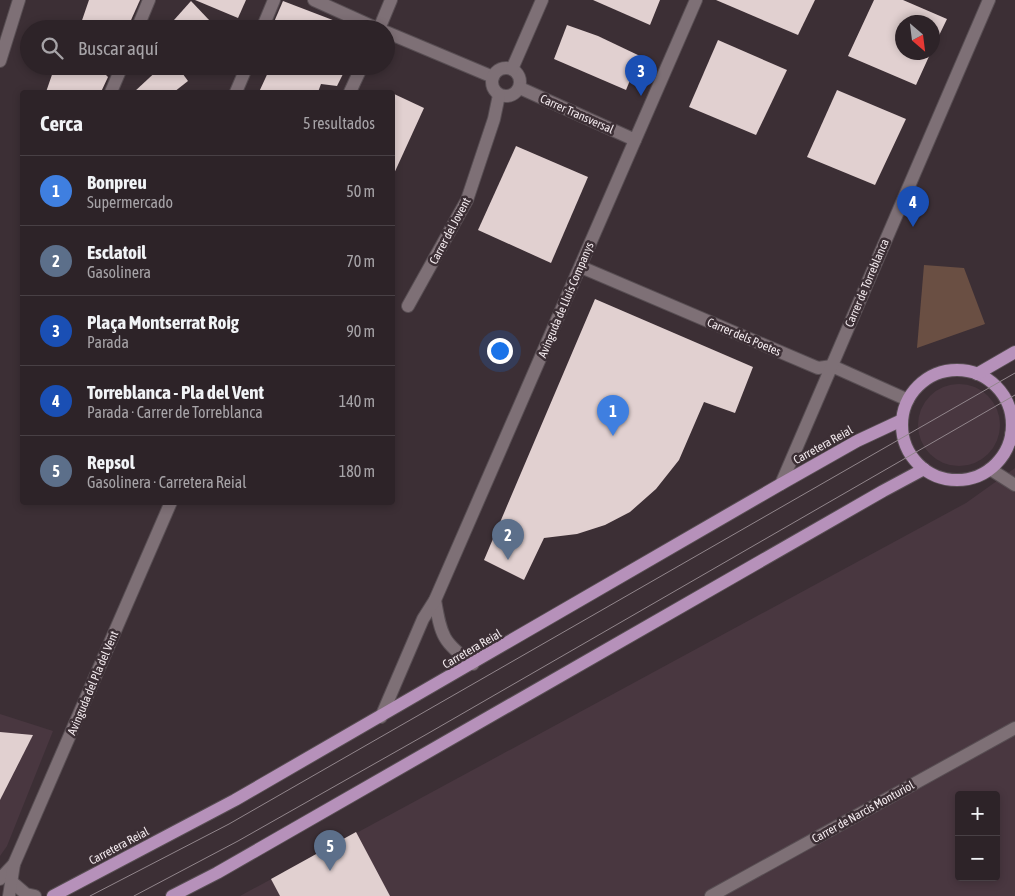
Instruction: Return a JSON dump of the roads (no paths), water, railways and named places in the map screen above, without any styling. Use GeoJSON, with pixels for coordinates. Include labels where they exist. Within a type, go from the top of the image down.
{"type":"FeatureCollection","features":[{"type":"Feature","properties":{"kind":"main road"},"geometry":{"type":"LineString","coordinates":[[977,374],[1015,352]]}},
{"type":"Feature","properties":{"kind":"main road"},"geometry":{"type":"LineString","coordinates":[[957,371],[977,374],[994,385],[1002,395],[1013,419],[1013,437],[1004,454],[990,469],[968,479],[953,480],[938,476],[924,469],[915,461],[905,443],[902,420],[908,400],[921,384],[938,374],[957,371]]}},
{"type":"Feature","properties":{"kind":"main road","name":"Carretera Reial"},"geometry":{"type":"LineString","coordinates":[[53,896],[234,800],[473,664],[781,484],[857,442],[902,420]]}},
{"type":"Feature","properties":{"kind":"main road"},"geometry":{"type":"LineString","coordinates":[[172,896],[217,873],[924,469]]}},
{"type":"Feature","properties":{"kind":"street"},"geometry":{"type":"LineString","coordinates":[[0,61],[20,0]]}},
{"type":"Feature","properties":{"kind":"street"},"geometry":{"type":"LineString","coordinates":[[141,20],[149,0]]}},
{"type":"Feature","properties":{"kind":"street"},"geometry":{"type":"LineString","coordinates":[[266,20],[274,0]]}},
{"type":"Feature","properties":{"kind":"street"},"geometry":{"type":"LineString","coordinates":[[314,0],[358,20]]}},
{"type":"Feature","properties":{"kind":"street"},"geometry":{"type":"LineString","coordinates":[[382,20],[391,0]]}},
{"type":"Feature","properties":{"kind":"street"},"geometry":{"type":"LineString","coordinates":[[512,69],[542,0]]}},
{"type":"Feature","properties":{"kind":"street","name":"Avinguda de Lluís Companys"},"geometry":{"type":"LineString","coordinates":[[381,717],[423,619],[435,600],[696,0]]}},
{"type":"Feature","properties":{"kind":"street","name":"Carrer de Torreblanca"},"geometry":{"type":"LineString","coordinates":[[781,484],[990,0]]}},
{"type":"Feature","properties":{"kind":"street"},"geometry":{"type":"LineString","coordinates":[[395,36],[493,77]]}},
{"type":"Feature","properties":{"kind":"street"},"geometry":{"type":"LineString","coordinates":[[503,68],[512,69],[520,78],[520,88],[513,95],[506,97],[500,95],[493,87],[493,77],[503,68]]}},
{"type":"Feature","properties":{"kind":"street"},"geometry":{"type":"LineString","coordinates":[[113,90],[119,75]]}},
{"type":"Feature","properties":{"kind":"street"},"geometry":{"type":"LineString","coordinates":[[237,90],[243,75]]}},
{"type":"Feature","properties":{"kind":"street"},"geometry":{"type":"LineString","coordinates":[[351,90],[358,75]]}},
{"type":"Feature","properties":{"kind":"street","name":"Carrer Transversal"},"geometry":{"type":"LineString","coordinates":[[520,88],[635,140]]}},
{"type":"Feature","properties":{"kind":"street","name":"Carrer del Jovent"},"geometry":{"type":"LineString","coordinates":[[408,306],[467,200],[494,120],[500,95]]}},
{"type":"Feature","properties":{"kind":"street","name":"Carrer dels Poetes"},"geometry":{"type":"LineString","coordinates":[[580,267],[818,368],[832,366],[908,400]]}},
{"type":"Feature","properties":{"kind":"street"},"geometry":{"type":"LineString","coordinates":[[990,469],[1015,485]]}},
{"type":"Feature","properties":{"kind":"street","name":"Avinguda del Pla del Vent"},"geometry":{"type":"LineString","coordinates":[[8,896],[6,881],[170,505]]}},
{"type":"Feature","properties":{"kind":"street"},"geometry":{"type":"LineString","coordinates":[[435,600],[440,631],[453,649],[473,664]]}},
{"type":"Feature","properties":{"kind":"street","name":"Carrer de Narcís Monturiol"},"geometry":{"type":"LineString","coordinates":[[711,896],[1015,728]]}},
{"type":"Feature","properties":{"kind":"street"},"geometry":{"type":"LineString","coordinates":[[6,881],[26,894],[35,896]]}},
{"type":"Feature","properties":{"kind":"tram line"},"geometry":{"type":"LineString","coordinates":[[90,896],[229,824],[1015,373]]}},
{"type":"Feature","properties":{"kind":"tram line"},"geometry":{"type":"LineString","coordinates":[[134,896],[238,841],[427,734],[1015,395]]}},
{"type":"Feature","properties":{"kind":"place","name":"Plaça Montserrat Roig"},"geometry":{"type":"Point","coordinates":[641,96]}},
{"type":"Feature","properties":{"kind":"place","name":"Torreblanca - Pla del Vent"},"geometry":{"type":"Point","coordinates":[913,227]}},
{"type":"Feature","properties":{"kind":"place","name":"Bonpreu"},"geometry":{"type":"Point","coordinates":[613,436]}},
{"type":"Feature","properties":{"kind":"place","name":"Esclatoil"},"geometry":{"type":"Point","coordinates":[508,560]}},
{"type":"Feature","properties":{"kind":"place","name":"Repsol"},"geometry":{"type":"Point","coordinates":[330,871]}}]}
